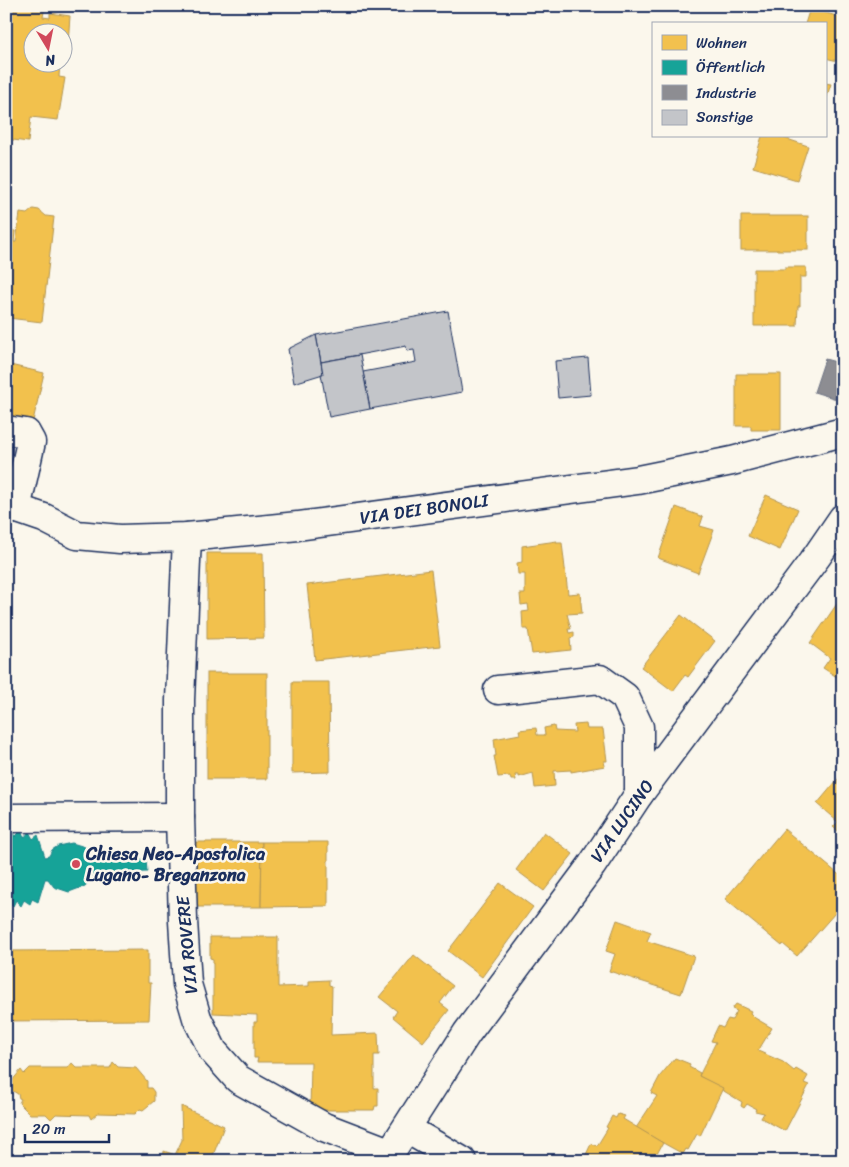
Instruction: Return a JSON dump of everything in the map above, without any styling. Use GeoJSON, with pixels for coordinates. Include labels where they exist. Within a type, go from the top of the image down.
{"type":"FeatureCollection","features":[{"type":"Feature","properties":{"kind":"street"},"geometry":{"type":"LineString","coordinates":[[6,430],[26,433],[31,442],[11,507]]}},
{"type":"Feature","properties":{"kind":"street","name":"VIA DEI BONOLI"},"geometry":{"type":"LineString","coordinates":[[11,507],[44,518],[77,535],[120,539],[187,538],[298,526],[638,480],[732,461],[843,432]]}},
{"type":"Feature","properties":{"kind":"street","name":"VIA LUCINO"},"geometry":{"type":"LineString","coordinates":[[387,1157],[467,1033],[592,865],[639,794],[817,556],[843,518]]}},
{"type":"Feature","properties":{"kind":"street","name":"VIA ROVERE"},"geometry":{"type":"LineString","coordinates":[[187,538],[180,700],[180,817],[187,984],[197,1018],[212,1051],[238,1079],[285,1107],[387,1157]]}},
{"type":"Feature","properties":{"kind":"street"},"geometry":{"type":"LineString","coordinates":[[498,690],[600,679],[625,697],[639,727],[639,794]]}},
{"type":"Feature","properties":{"kind":"street"},"geometry":{"type":"LineString","coordinates":[[6,818],[180,817]]}},
{"type":"Feature","properties":{"kind":"street"},"geometry":{"type":"LineString","coordinates":[[406,1129],[462,1161]]}},
{"type":"Feature","properties":{"kind":"building: Wohnen"},"geometry":{"type":"Polygon","coordinates":[[[8,6],[45,6],[43,17],[50,18],[50,13],[70,16],[70,22],[22,22],[22,72],[59,72],[59,77],[65,78],[58,120],[31,117],[28,142],[6,139],[8,6]]]}},
{"type":"Feature","properties":{"kind":"building: Wohnen"},"geometry":{"type":"Polygon","coordinates":[[[810,8],[843,18],[843,47],[838,61],[826,58],[826,22],[806,22],[810,8]]]}},
{"type":"Feature","properties":{"kind":"building: Wohnen"},"geometry":{"type":"Polygon","coordinates":[[[843,47],[843,60],[839,59],[843,47]]]}},
{"type":"Feature","properties":{"kind":"building: Wohnen"},"geometry":{"type":"Polygon","coordinates":[[[826,83],[831,84],[826,99],[826,83]]]}},
{"type":"Feature","properties":{"kind":"building: Wohnen"},"geometry":{"type":"Polygon","coordinates":[[[761,138],[784,138],[808,146],[797,180],[753,167],[761,138]]]}},
{"type":"Feature","properties":{"kind":"building: Wohnen"},"geometry":{"type":"Polygon","coordinates":[[[33,209],[39,210],[46,216],[54,217],[42,322],[8,318],[10,295],[6,299],[6,230],[15,231],[14,242],[16,242],[20,213],[27,214],[33,209]]]}},
{"type":"Feature","properties":{"kind":"building: Wohnen"},"geometry":{"type":"Polygon","coordinates":[[[741,216],[808,216],[808,250],[741,250],[741,216]]]}},
{"type":"Feature","properties":{"kind":"building: Wohnen"},"geometry":{"type":"Polygon","coordinates":[[[785,267],[806,267],[806,277],[800,277],[800,306],[798,306],[797,326],[754,326],[754,269],[785,269],[785,267]]]}},
{"type":"Feature","properties":{"kind":"building: Wohnen"},"geometry":{"type":"Polygon","coordinates":[[[6,364],[44,373],[33,421],[6,416],[6,364]]]}},
{"type":"Feature","properties":{"kind":"building: Wohnen"},"geometry":{"type":"Polygon","coordinates":[[[736,374],[781,374],[781,430],[751,430],[751,426],[736,426],[736,374]]]}},
{"type":"Feature","properties":{"kind":"building: Wohnen"},"geometry":{"type":"Polygon","coordinates":[[[766,495],[798,509],[780,550],[748,536],[766,495]]]}},
{"type":"Feature","properties":{"kind":"building: Wohnen"},"geometry":{"type":"Polygon","coordinates":[[[676,507],[703,517],[700,526],[714,530],[698,573],[658,558],[676,507]]]}},
{"type":"Feature","properties":{"kind":"building: Wohnen"},"geometry":{"type":"Polygon","coordinates":[[[557,541],[557,543],[562,543],[568,594],[580,593],[582,613],[567,614],[571,629],[568,629],[569,633],[574,632],[574,637],[570,638],[571,650],[532,654],[528,629],[523,629],[522,612],[529,611],[528,604],[521,605],[520,594],[525,594],[525,574],[518,574],[517,563],[522,562],[522,546],[557,541]]]}},
{"type":"Feature","properties":{"kind":"building: Wohnen"},"geometry":{"type":"Polygon","coordinates":[[[207,553],[263,553],[264,638],[207,639],[207,553]]]}},
{"type":"Feature","properties":{"kind":"building: Wohnen"},"geometry":{"type":"Polygon","coordinates":[[[431,570],[440,646],[315,660],[307,585],[431,570]]]}},
{"type":"Feature","properties":{"kind":"building: Wohnen"},"geometry":{"type":"Polygon","coordinates":[[[843,595],[843,681],[823,668],[830,658],[810,643],[843,595]]]}},
{"type":"Feature","properties":{"kind":"building: Wohnen"},"geometry":{"type":"Polygon","coordinates":[[[681,615],[715,641],[688,677],[685,675],[673,691],[641,667],[681,615]]]}},
{"type":"Feature","properties":{"kind":"building: Wohnen"},"geometry":{"type":"Polygon","coordinates":[[[207,673],[267,673],[267,779],[207,779],[207,673]]]}},
{"type":"Feature","properties":{"kind":"building: Wohnen"},"geometry":{"type":"Polygon","coordinates":[[[292,682],[329,682],[330,772],[292,773],[292,682]]]}},
{"type":"Feature","properties":{"kind":"building: Wohnen"},"geometry":{"type":"Polygon","coordinates":[[[586,724],[587,729],[603,729],[607,761],[604,761],[605,766],[571,772],[571,770],[554,771],[555,786],[535,788],[533,773],[519,777],[519,775],[515,775],[516,780],[511,780],[510,776],[498,777],[494,756],[496,756],[494,739],[520,734],[519,730],[536,728],[537,735],[545,735],[544,728],[554,726],[555,731],[575,732],[574,725],[586,724]]]}},
{"type":"Feature","properties":{"kind":"building: Wohnen"},"geometry":{"type":"Polygon","coordinates":[[[843,773],[843,835],[833,827],[838,822],[817,804],[843,773]]]}},
{"type":"Feature","properties":{"kind":"building: Wohnen"},"geometry":{"type":"Polygon","coordinates":[[[784,829],[843,878],[843,904],[797,956],[725,899],[784,829]]]}},
{"type":"Feature","properties":{"kind":"building: Wohnen"},"geometry":{"type":"Polygon","coordinates":[[[544,832],[573,854],[544,891],[516,870],[544,832]]]}},
{"type":"Feature","properties":{"kind":"building: Wohnen"},"geometry":{"type":"Polygon","coordinates":[[[193,842],[262,842],[261,907],[193,907],[193,842]]]}},
{"type":"Feature","properties":{"kind":"building: Wohnen"},"geometry":{"type":"Polygon","coordinates":[[[262,842],[328,842],[328,906],[261,907],[262,842]]]}},
{"type":"Feature","properties":{"kind":"building: Wohnen"},"geometry":{"type":"Polygon","coordinates":[[[500,883],[533,907],[482,977],[448,951],[500,883]]]}},
{"type":"Feature","properties":{"kind":"building: Wohnen"},"geometry":{"type":"Polygon","coordinates":[[[617,920],[651,932],[647,941],[694,956],[681,994],[609,971],[615,954],[606,951],[617,920]]]}},
{"type":"Feature","properties":{"kind":"building: Wohnen"},"geometry":{"type":"Polygon","coordinates":[[[210,937],[278,937],[278,987],[309,986],[309,981],[329,980],[329,985],[332,986],[331,1035],[378,1033],[379,1055],[374,1055],[374,1088],[378,1088],[378,1106],[375,1106],[374,1110],[310,1110],[311,1062],[257,1062],[258,1058],[254,1058],[254,1022],[257,1022],[257,1015],[213,1013],[213,959],[210,958],[210,937]]]}},
{"type":"Feature","properties":{"kind":"building: Wohnen"},"geometry":{"type":"Polygon","coordinates":[[[148,950],[148,983],[151,983],[149,1020],[6,1021],[6,951],[148,950]]]}},
{"type":"Feature","properties":{"kind":"building: Wohnen"},"geometry":{"type":"Polygon","coordinates":[[[414,955],[453,986],[440,1003],[449,1010],[423,1042],[393,1017],[397,1011],[379,997],[414,955]]]}},
{"type":"Feature","properties":{"kind":"building: Wohnen"},"geometry":{"type":"Polygon","coordinates":[[[736,1004],[751,1011],[750,1013],[755,1018],[772,1028],[758,1051],[783,1062],[794,1071],[796,1069],[808,1076],[804,1083],[809,1085],[785,1131],[761,1118],[764,1113],[755,1111],[756,1109],[747,1104],[744,1108],[741,1106],[742,1102],[699,1076],[716,1042],[711,1041],[718,1026],[723,1028],[728,1019],[732,1020],[737,1011],[732,1009],[736,1004]]]}},
{"type":"Feature","properties":{"kind":"building: Wohnen"},"geometry":{"type":"Polygon","coordinates":[[[675,1058],[690,1064],[689,1067],[700,1073],[699,1076],[723,1088],[700,1136],[697,1134],[688,1150],[686,1149],[683,1154],[636,1128],[657,1096],[651,1093],[660,1076],[675,1058]]]}},
{"type":"Feature","properties":{"kind":"building: Wohnen"},"geometry":{"type":"Polygon","coordinates":[[[113,1062],[118,1067],[136,1068],[147,1081],[147,1088],[151,1088],[154,1092],[154,1101],[143,1110],[140,1109],[135,1114],[98,1113],[91,1119],[89,1115],[56,1114],[51,1119],[46,1114],[30,1114],[19,1103],[21,1099],[18,1094],[11,1090],[11,1082],[21,1070],[24,1074],[30,1068],[68,1068],[72,1063],[77,1068],[110,1068],[113,1062]]]}},
{"type":"Feature","properties":{"kind":"building: Wohnen"},"geometry":{"type":"Polygon","coordinates":[[[181,1106],[224,1126],[211,1161],[163,1161],[164,1151],[175,1155],[182,1140],[181,1106]]]}},
{"type":"Feature","properties":{"kind":"building: Wohnen"},"geometry":{"type":"Polygon","coordinates":[[[618,1114],[625,1116],[623,1119],[663,1143],[653,1161],[583,1161],[591,1144],[597,1146],[608,1128],[606,1127],[612,1116],[616,1118],[618,1114]]]}},
{"type":"Feature","properties":{"kind":"building: Öffentlich","name":"Chiesa Neo-Apostolica Lugano- Breganzona"},"geometry":{"type":"Polygon","coordinates":[[[12,831],[15,837],[21,831],[24,838],[29,832],[33,839],[38,835],[45,857],[49,856],[52,850],[58,846],[72,843],[85,847],[94,860],[146,859],[147,872],[95,873],[85,886],[69,892],[54,887],[48,879],[45,879],[38,902],[32,899],[30,904],[24,900],[21,906],[16,900],[13,906],[9,902],[6,904],[6,835],[8,837],[12,831]]]}},
{"type":"Feature","properties":{"kind":"building: Industrie"},"geometry":{"type":"Polygon","coordinates":[[[825,359],[843,364],[843,401],[814,392],[825,359]]]}},
{"type":"Feature","properties":{"kind":"building: Sonstige"},"geometry":{"type":"Polygon","coordinates":[[[448,311],[462,392],[370,409],[363,372],[416,362],[414,350],[407,351],[406,346],[321,362],[316,335],[448,311]]]}},
{"type":"Feature","properties":{"kind":"building: Sonstige"},"geometry":{"type":"Polygon","coordinates":[[[316,335],[323,374],[294,383],[288,349],[316,335]]]}},
{"type":"Feature","properties":{"kind":"building: Sonstige"},"geometry":{"type":"Polygon","coordinates":[[[360,355],[370,409],[329,417],[321,374],[323,374],[321,362],[360,355]]]}},
{"type":"Feature","properties":{"kind":"building: Sonstige"},"geometry":{"type":"Polygon","coordinates":[[[588,358],[591,395],[558,398],[555,361],[588,358]]]}},
{"type":"Feature","properties":{"kind":"place","name":"Chiesa Neo-Apostolica Lugano- Breganzona"},"geometry":{"type":"Point","coordinates":[76,864]}}]}
